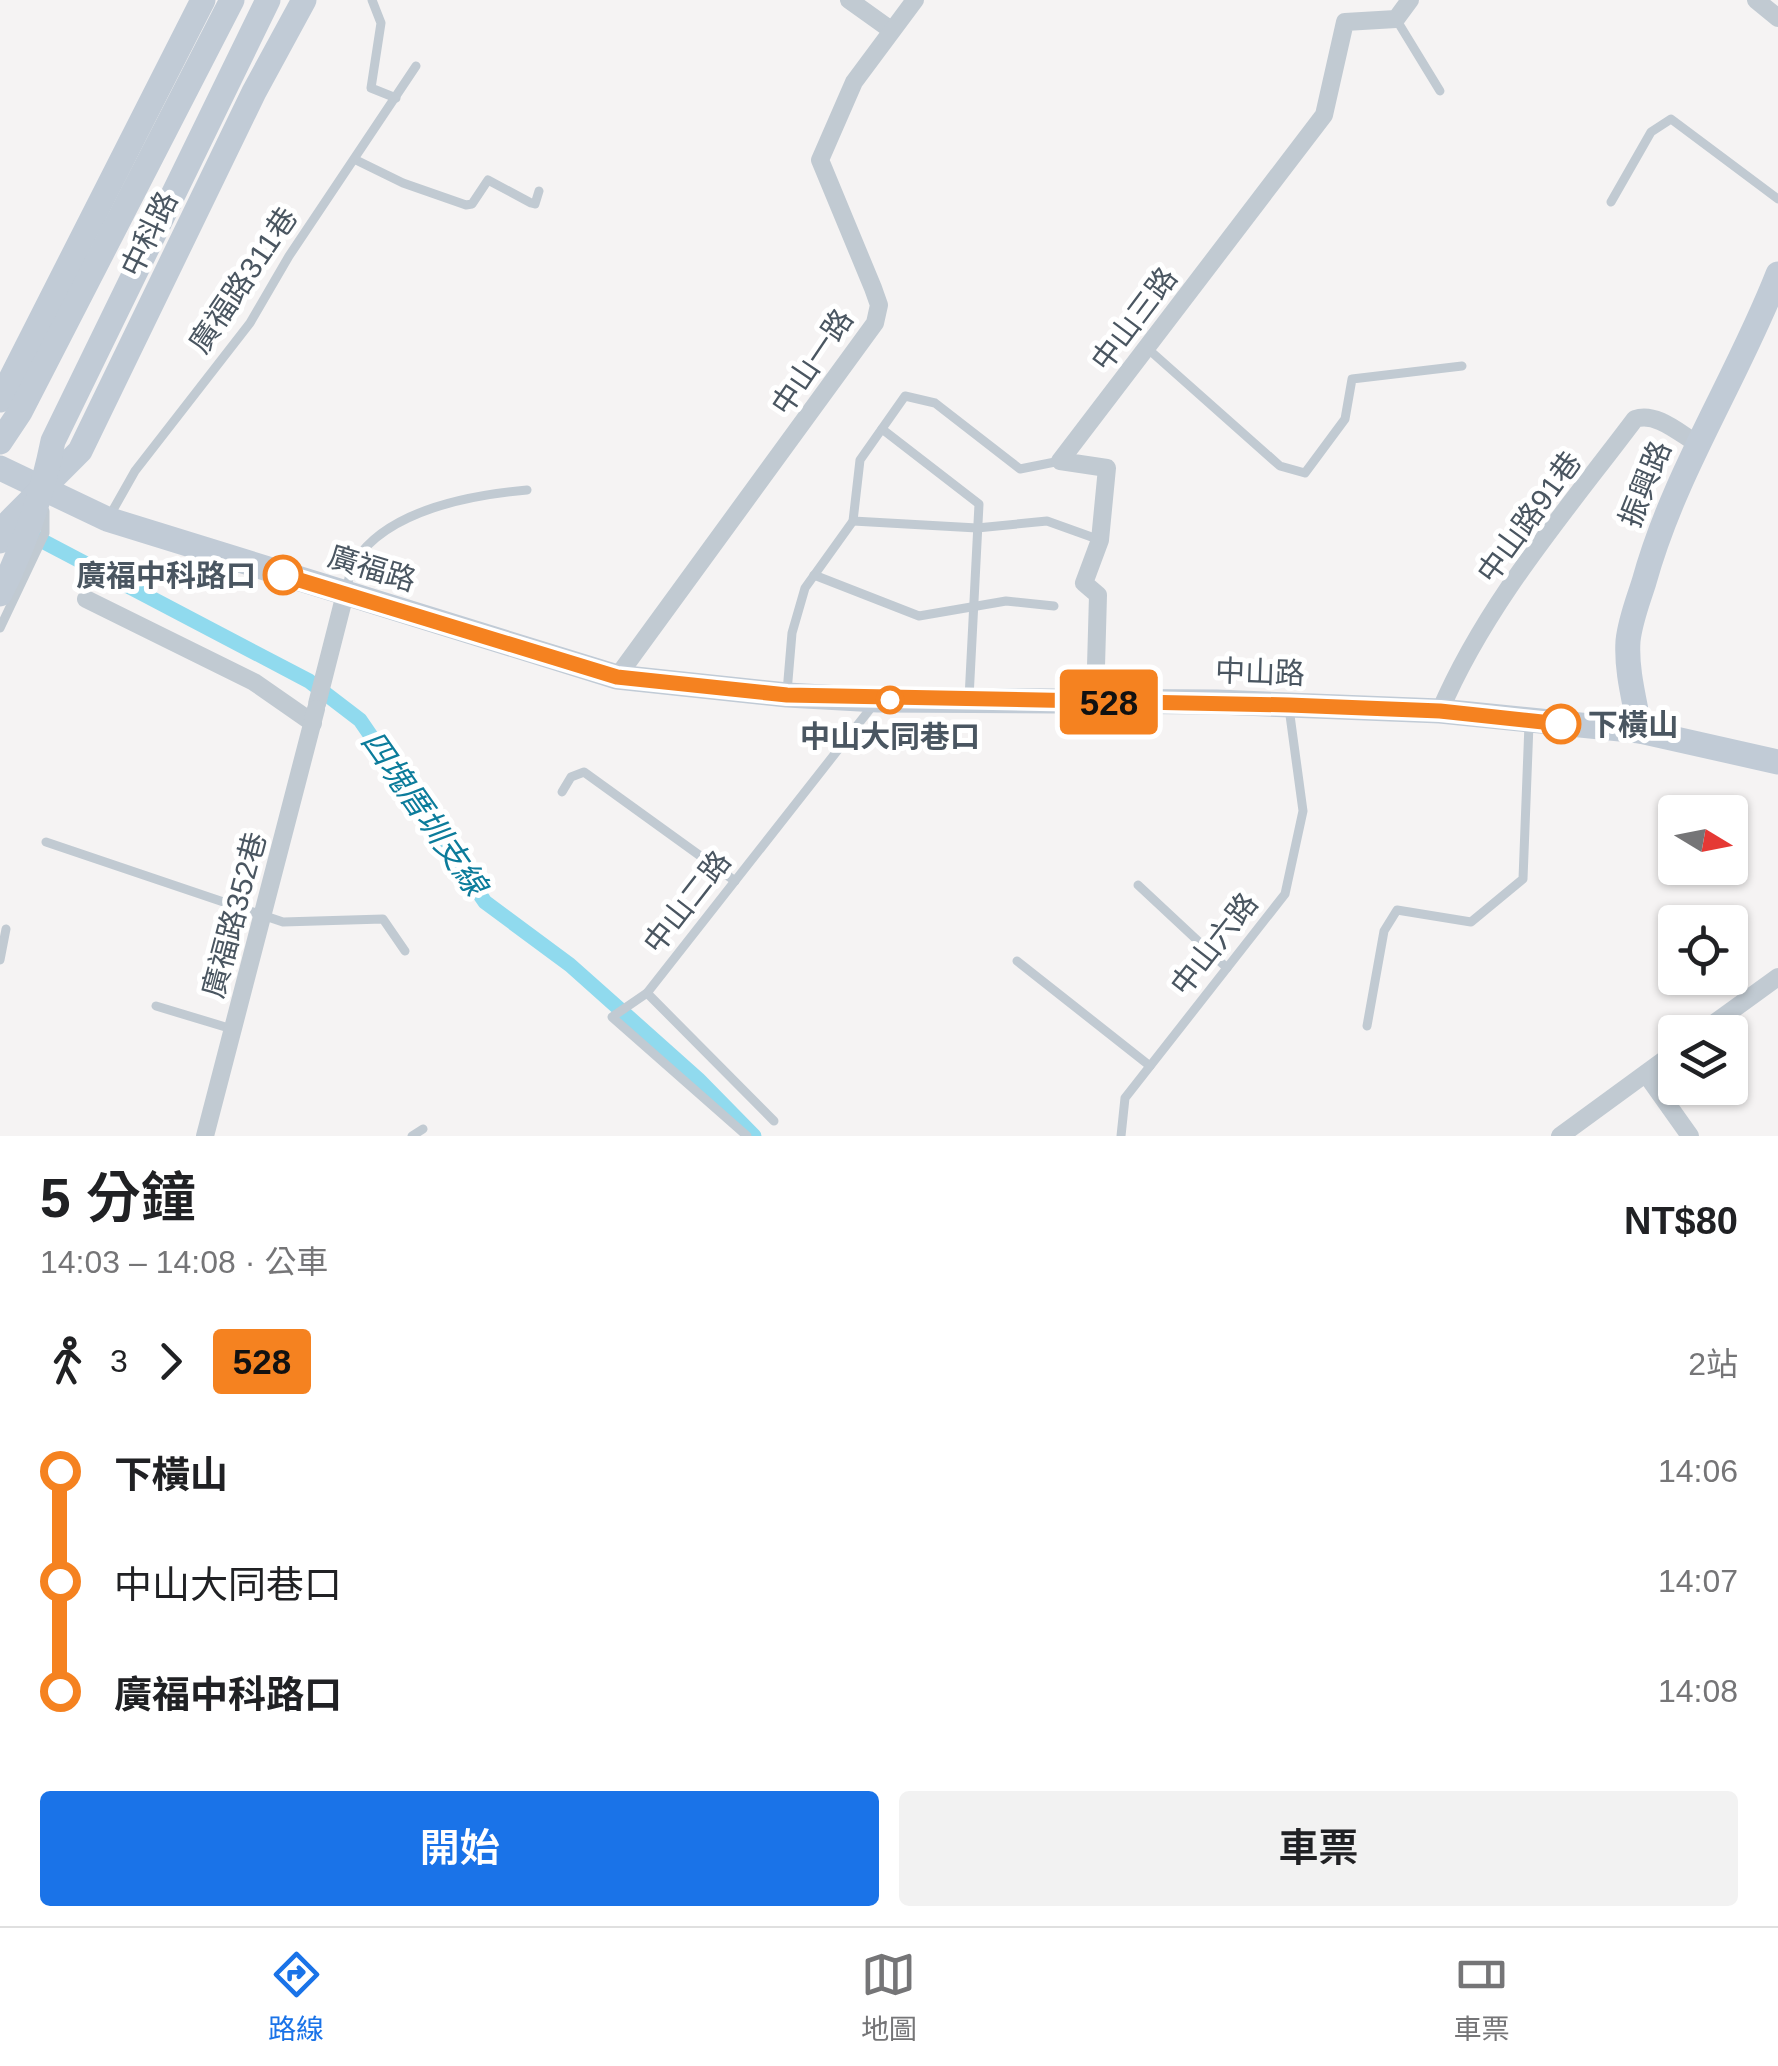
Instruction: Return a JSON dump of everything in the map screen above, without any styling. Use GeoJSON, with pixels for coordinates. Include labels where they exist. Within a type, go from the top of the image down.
{"type":"FeatureCollection","features":[{"type":"Feature","properties":{"kind":"street","name":"中科路"},"geometry":{"type":"LineString","coordinates":[[0,400],[203,0]]}},
{"type":"Feature","properties":{"kind":"street","name":"中科路"},"geometry":{"type":"LineString","coordinates":[[0,442],[20,412],[232,0]]}},
{"type":"Feature","properties":{"kind":"street","name":"中科路"},"geometry":{"type":"LineString","coordinates":[[44,489],[52,441],[268,0]]}},
{"type":"Feature","properties":{"kind":"street","name":"中科路"},"geometry":{"type":"LineString","coordinates":[[0,594],[21,568],[21,532],[44,489],[80,451],[254,92],[304,0]]}},
{"type":"Feature","properties":{"kind":"street"},"geometry":{"type":"LineString","coordinates":[[849,0],[891,30]]}},
{"type":"Feature","properties":{"kind":"street","name":"中山一路"},"geometry":{"type":"LineString","coordinates":[[617,677],[875,323],[878,305],[873,288],[820,160],[854,82],[915,0]]}},
{"type":"Feature","properties":{"kind":"street"},"geometry":{"type":"LineString","coordinates":[[1396,19],[1410,0]]}},
{"type":"Feature","properties":{"kind":"street"},"geometry":{"type":"LineString","coordinates":[[1756,0],[1778,18]]}},
{"type":"Feature","properties":{"kind":"street","name":"中山三路"},"geometry":{"type":"LineString","coordinates":[[1060,461],[1324,115],[1346,22],[1396,19]]}},
{"type":"Feature","properties":{"kind":"street","name":"振興路"},"geometry":{"type":"LineString","coordinates":[[1640,732],[1628,662],[1628,636],[1650,561],[1696,443],[1742,356],[1778,274]]}},
{"type":"Feature","properties":{"kind":"street","name":"中山路91巷"},"geometry":{"type":"LineString","coordinates":[[1440,711],[1458,670],[1514,581],[1634,419],[1644,416],[1665,423],[1696,443]]}},
{"type":"Feature","properties":{"kind":"street"},"geometry":{"type":"LineString","coordinates":[[1060,461],[1107,468],[1100,540],[1084,583],[1098,595],[1095,702]]}},
{"type":"Feature","properties":{"kind":"street","name":"廣福路"},"geometry":{"type":"LineString","coordinates":[[0,468],[107,520],[617,677]]}},
{"type":"Feature","properties":{"kind":"street","name":"廣福路352巷"},"geometry":{"type":"LineString","coordinates":[[205,1136],[345,594]]}},
{"type":"Feature","properties":{"kind":"street"},"geometry":{"type":"LineString","coordinates":[[86,599],[316,712]]}},
{"type":"Feature","properties":{"kind":"street","name":"中山路"},"geometry":{"type":"LineString","coordinates":[[617,677],[787,695],[878,700],[1289,705],[1440,711],[1640,732],[1778,762]]}},
{"type":"Feature","properties":{"kind":"street"},"geometry":{"type":"LineString","coordinates":[[1725,1015],[1778,977]]}},
{"type":"Feature","properties":{"kind":"street"},"geometry":{"type":"LineString","coordinates":[[1560,1136],[1658,1065]]}},
{"type":"Feature","properties":{"kind":"street"},"geometry":{"type":"LineString","coordinates":[[1646,1074],[1690,1136]]}},
{"type":"Feature","properties":{"kind":"lane"},"geometry":{"type":"LineString","coordinates":[[372,0],[381,23],[370,88],[396,98]]}},
{"type":"Feature","properties":{"kind":"lane"},"geometry":{"type":"LineString","coordinates":[[1396,19],[1440,90]]}},
{"type":"Feature","properties":{"kind":"lane","name":"廣福路311巷"},"geometry":{"type":"LineString","coordinates":[[107,520],[136,472],[250,323],[289,256],[416,66]]}},
{"type":"Feature","properties":{"kind":"lane"},"geometry":{"type":"LineString","coordinates":[[1611,202],[1652,132],[1672,119],[1778,199]]}},
{"type":"Feature","properties":{"kind":"lane"},"geometry":{"type":"LineString","coordinates":[[356,160],[403,183],[466,204],[472,204],[488,180],[531,204],[535,204],[539,191]]}},
{"type":"Feature","properties":{"kind":"lane"},"geometry":{"type":"LineString","coordinates":[[1147,348],[1280,466],[1305,474],[1345,419],[1352,379],[1462,366]]}},
{"type":"Feature","properties":{"kind":"lane"},"geometry":{"type":"LineString","coordinates":[[787,695],[792,634],[805,588],[853,520],[860,460],[905,396],[935,403],[1020,470],[1060,461]]}},
{"type":"Feature","properties":{"kind":"lane"},"geometry":{"type":"LineString","coordinates":[[882,430],[979,504],[969,701]]}},
{"type":"Feature","properties":{"kind":"lane"},"geometry":{"type":"LineString","coordinates":[[345,594],[355,561],[389,530],[428,511],[527,490]]}},
{"type":"Feature","properties":{"kind":"lane"},"geometry":{"type":"LineString","coordinates":[[853,520],[977,528],[1047,521],[1100,540]]}},
{"type":"Feature","properties":{"kind":"lane","name":"中科路"},"geometry":{"type":"LineString","coordinates":[[0,628],[21,568]]}},
{"type":"Feature","properties":{"kind":"lane"},"geometry":{"type":"LineString","coordinates":[[814,575],[919,616],[1006,601],[1054,606]]}},
{"type":"Feature","properties":{"kind":"lane","name":"中山二路"},"geometry":{"type":"LineString","coordinates":[[774,1121],[648,994],[878,700]]}},
{"type":"Feature","properties":{"kind":"lane","name":"中山六路"},"geometry":{"type":"LineString","coordinates":[[1120,1136],[1125,1098],[1285,894],[1304,811],[1289,705]]}},
{"type":"Feature","properties":{"kind":"lane"},"geometry":{"type":"LineString","coordinates":[[1366,1026],[1384,930],[1397,910],[1471,922],[1523,879],[1529,721]]}},
{"type":"Feature","properties":{"kind":"lane"},"geometry":{"type":"LineString","coordinates":[[562,792],[576,772],[592,776],[735,881]]}},
{"type":"Feature","properties":{"kind":"lane"},"geometry":{"type":"LineString","coordinates":[[46,842],[264,918],[283,922],[384,919],[405,951]]}},
{"type":"Feature","properties":{"kind":"lane"},"geometry":{"type":"LineString","coordinates":[[1138,885],[1227,968]]}},
{"type":"Feature","properties":{"kind":"lane"},"geometry":{"type":"LineString","coordinates":[[0,960],[6,929]]}},
{"type":"Feature","properties":{"kind":"lane"},"geometry":{"type":"LineString","coordinates":[[1017,962],[1150,1066]]}},
{"type":"Feature","properties":{"kind":"lane"},"geometry":{"type":"LineString","coordinates":[[648,994],[612,1017],[748,1136]]}},
{"type":"Feature","properties":{"kind":"lane"},"geometry":{"type":"LineString","coordinates":[[156,1006],[232,1029]]}},
{"type":"Feature","properties":{"kind":"lane"},"geometry":{"type":"LineString","coordinates":[[412,1136],[423,1129]]}},
{"type":"Feature","properties":{"kind":"waterway","name":"四塊厝圳支線"},"geometry":{"type":"LineString","coordinates":[[31,535],[309,681],[360,720],[485,902],[570,965],[698,1079],[754,1136]]}},
{"type":"Feature","properties":{"kind":"bus line","name":"528"},"geometry":{"type":"LineString","coordinates":[[283,575],[617,677],[787,695],[878,700],[1217,702],[1440,711],[1561,724]]}},
{"type":"Feature","properties":{"kind":"place","name":"廣福中科路口"},"geometry":{"type":"Point","coordinates":[283,575]}},
{"type":"Feature","properties":{"kind":"place","name":"中山大同巷口"},"geometry":{"type":"Point","coordinates":[890,700]}},
{"type":"Feature","properties":{"kind":"place","name":"下橫山"},"geometry":{"type":"Point","coordinates":[1561,724]}}]}
